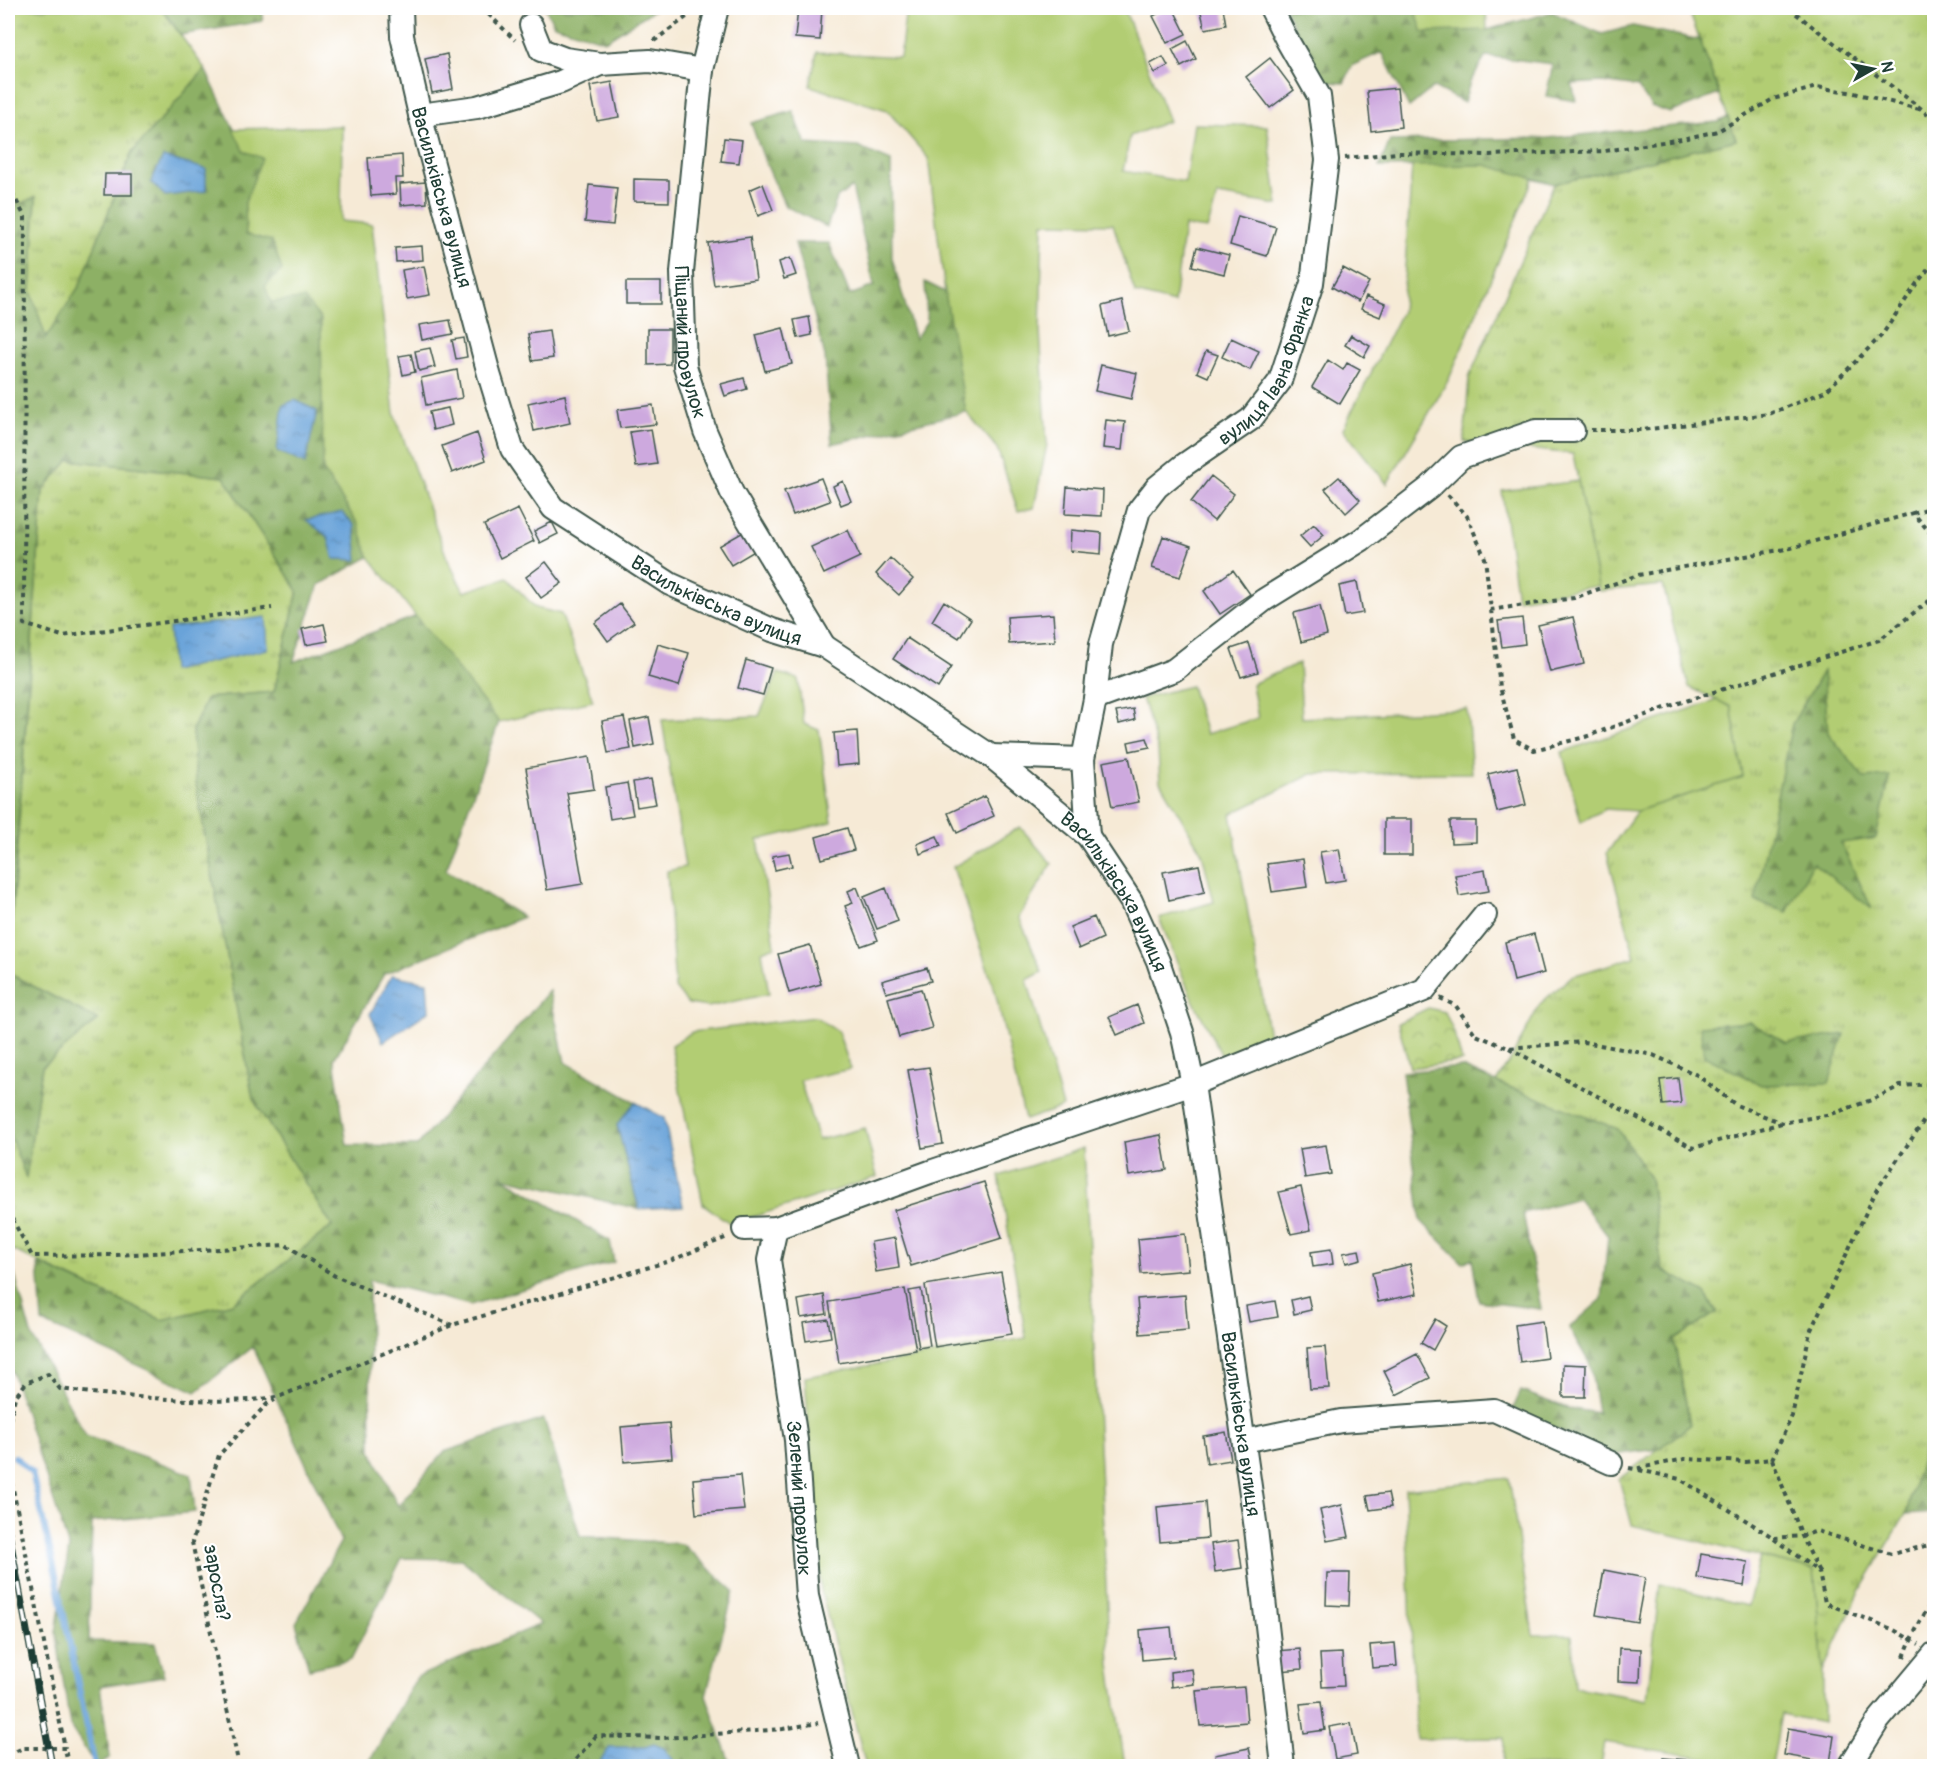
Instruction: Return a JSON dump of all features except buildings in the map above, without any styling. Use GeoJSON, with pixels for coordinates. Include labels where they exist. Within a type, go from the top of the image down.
{"type":"FeatureCollection","features":[{"type":"Feature","properties":{"kind":"street","name":"Васильківська вулиця"},"geometry":{"type":"LineString","coordinates":[[401,8],[402,36],[420,115],[489,374],[512,449],[552,508],[670,584],[772,630],[824,646],[992,756],[1088,836],[1131,901],[1158,961],[1182,1032],[1193,1084],[1244,1441],[1283,1767]]}},
{"type":"Feature","properties":{"kind":"street","name":"Піщаний провулок"},"geometry":{"type":"LineString","coordinates":[[717,8],[702,70],[682,272],[686,366],[705,431],[732,494],[824,646]]}},
{"type":"Feature","properties":{"kind":"street","name":"вулиця Івана Франка"},"geometry":{"type":"LineString","coordinates":[[1088,836],[1083,759],[1095,699],[1101,644],[1139,510],[1157,487],[1184,465],[1251,419],[1281,381],[1312,283],[1327,160],[1319,96],[1271,8]]}},
{"type":"Feature","properties":{"kind":"street"},"geometry":{"type":"LineString","coordinates":[[531,25],[541,50],[565,59],[600,63],[650,61],[702,70]]}},
{"type":"Feature","properties":{"kind":"street"},"geometry":{"type":"LineString","coordinates":[[420,115],[477,107],[561,82],[600,63]]}},
{"type":"Feature","properties":{"kind":"street"},"geometry":{"type":"LineString","coordinates":[[1095,699],[1174,670],[1264,600],[1361,540],[1429,488],[1461,457],[1536,431],[1573,430]]}},
{"type":"Feature","properties":{"kind":"street"},"geometry":{"type":"LineString","coordinates":[[992,756],[1083,759]]}},
{"type":"Feature","properties":{"kind":"street"},"geometry":{"type":"LineString","coordinates":[[744,1229],[776,1228],[930,1172],[1193,1084],[1424,990],[1485,915]]}},
{"type":"Feature","properties":{"kind":"street","name":"Зелений провулок"},"geometry":{"type":"LineString","coordinates":[[776,1228],[769,1260],[796,1440],[807,1596],[848,1767]]}},
{"type":"Feature","properties":{"kind":"street"},"geometry":{"type":"LineString","coordinates":[[1244,1441],[1341,1422],[1494,1410],[1611,1463]]}},
{"type":"Feature","properties":{"kind":"street"},"geometry":{"type":"LineString","coordinates":[[1850,1767],[1878,1721],[1934,1654]]}},
{"type":"Feature","properties":{"kind":"path"},"geometry":{"type":"LineString","coordinates":[[8,25],[9,8]]}},
{"type":"Feature","properties":{"kind":"path"},"geometry":{"type":"LineString","coordinates":[[482,8],[512,39],[541,50]]}},
{"type":"Feature","properties":{"kind":"path"},"geometry":{"type":"LineString","coordinates":[[1789,8],[1923,110],[1935,122]]}},
{"type":"Feature","properties":{"kind":"path"},"geometry":{"type":"LineString","coordinates":[[1327,160],[1398,153],[1489,155],[1616,149],[1718,131],[1773,99],[1817,87],[1854,93],[1923,110]]}},
{"type":"Feature","properties":{"kind":"path"},"geometry":{"type":"LineString","coordinates":[[8,185],[25,217],[24,624],[62,636],[272,608]]}},
{"type":"Feature","properties":{"kind":"path"},"geometry":{"type":"LineString","coordinates":[[1573,430],[1642,430],[1769,414],[1826,391],[1882,335],[1917,283],[1935,262]]}},
{"type":"Feature","properties":{"kind":"path"},"geometry":{"type":"LineString","coordinates":[[1429,488],[1447,493],[1467,516],[1485,558],[1500,687],[1514,739],[1534,750],[1585,737],[1678,703],[1879,640],[1935,597]]}},
{"type":"Feature","properties":{"kind":"path"},"geometry":{"type":"LineString","coordinates":[[1490,610],[1574,598],[1638,575],[1791,548],[1935,507]]}},
{"type":"Feature","properties":{"kind":"path"},"geometry":{"type":"LineString","coordinates":[[1913,513],[1935,537]]}},
{"type":"Feature","properties":{"kind":"path"},"geometry":{"type":"LineString","coordinates":[[1424,990],[1456,1006],[1476,1035],[1508,1048],[1693,1148],[1782,1123],[1832,1114],[1874,1099],[1900,1086],[1935,1084]]}},
{"type":"Feature","properties":{"kind":"path"},"geometry":{"type":"LineString","coordinates":[[1508,1048],[1584,1042],[1653,1055],[1697,1075],[1736,1105],[1782,1123]]}},
{"type":"Feature","properties":{"kind":"path"},"geometry":{"type":"LineString","coordinates":[[1934,1654],[1892,1629],[1825,1603],[1819,1572],[1802,1536],[1772,1459],[1792,1416],[1810,1332],[1876,1191],[1935,1106]]}},
{"type":"Feature","properties":{"kind":"path"},"geometry":{"type":"LineString","coordinates":[[8,1211],[32,1256],[117,1255],[286,1245],[334,1276],[452,1325]]}},
{"type":"Feature","properties":{"kind":"path"},"geometry":{"type":"LineString","coordinates":[[8,1429],[15,1397],[26,1383],[48,1374],[60,1389],[82,1392],[161,1399],[234,1401],[257,1401],[281,1396],[452,1325],[670,1261],[744,1229]]}},
{"type":"Feature","properties":{"kind":"path","name":"заросла?"},"geometry":{"type":"LineString","coordinates":[[239,1767],[192,1542],[219,1455],[267,1404],[281,1396]]}},
{"type":"Feature","properties":{"kind":"path"},"geometry":{"type":"LineString","coordinates":[[1635,1469],[1685,1459],[1745,1462],[1772,1459]]}},
{"type":"Feature","properties":{"kind":"path"},"geometry":{"type":"LineString","coordinates":[[1611,1463],[1680,1479],[1774,1538],[1819,1572]]}},
{"type":"Feature","properties":{"kind":"path"},"geometry":{"type":"LineString","coordinates":[[8,1464],[68,1767]]}},
{"type":"Feature","properties":{"kind":"path"},"geometry":{"type":"LineString","coordinates":[[1774,1538],[1802,1536],[1816,1531],[1891,1554],[1935,1544]]}},
{"type":"Feature","properties":{"kind":"path"},"geometry":{"type":"LineString","coordinates":[[570,1767],[596,1736],[674,1737],[783,1729],[836,1720]]}},
{"type":"Feature","properties":{"kind":"path"},"geometry":{"type":"LineString","coordinates":[[8,1755],[23,1748],[65,1748]]}},
{"type":"Feature","properties":{"kind":"green space"},"geometry":{"type":"Polygon","coordinates":[[[8,8],[161,8],[205,69],[131,154],[80,285],[46,339],[31,291],[36,198],[8,209],[8,8]]]}},
{"type":"Feature","properties":{"kind":"green space"},"geometry":{"type":"Polygon","coordinates":[[[161,8],[264,8],[262,21],[181,35],[161,8]]]}},
{"type":"Feature","properties":{"kind":"green space"},"geometry":{"type":"Polygon","coordinates":[[[545,8],[657,8],[605,41],[554,25],[545,8]]]}},
{"type":"Feature","properties":{"kind":"green space"},"geometry":{"type":"Polygon","coordinates":[[[906,8],[1124,8],[1169,121],[1130,136],[1123,171],[1185,182],[1194,124],[1267,126],[1278,205],[1218,195],[1207,229],[1184,226],[1174,303],[1135,293],[1113,224],[1043,223],[1040,331],[1047,444],[1034,508],[1018,511],[997,448],[966,412],[945,292],[928,158],[887,110],[810,86],[817,52],[900,57],[906,8]]]}},
{"type":"Feature","properties":{"kind":"green space"},"geometry":{"type":"Polygon","coordinates":[[[1285,8],[1414,8],[1423,32],[1487,30],[1552,12],[1602,34],[1633,26],[1700,40],[1719,94],[1670,113],[1651,106],[1638,87],[1602,82],[1572,84],[1576,101],[1546,96],[1553,64],[1486,56],[1470,82],[1464,103],[1434,87],[1409,107],[1382,52],[1353,65],[1344,83],[1328,82],[1308,56],[1285,8]]]}},
{"type":"Feature","properties":{"kind":"green space"},"geometry":{"type":"Polygon","coordinates":[[[1414,8],[1486,8],[1487,30],[1423,32],[1414,8]]]}},
{"type":"Feature","properties":{"kind":"green space"},"geometry":{"type":"Polygon","coordinates":[[[1688,8],[1934,8],[1934,1414],[1906,1514],[1860,1591],[1823,1671],[1814,1570],[1632,1525],[1619,1479],[1690,1425],[1674,1340],[1717,1312],[1704,1292],[1662,1270],[1650,1178],[1618,1129],[1496,1082],[1540,1004],[1572,976],[1635,957],[1607,853],[1637,811],[1743,777],[1731,707],[1689,687],[1663,585],[1599,591],[1573,454],[1464,442],[1469,378],[1554,184],[1736,140],[1688,8]]]}},
{"type":"Feature","properties":{"kind":"green space"},"geometry":{"type":"Polygon","coordinates":[[[205,69],[244,150],[262,158],[245,203],[246,234],[272,241],[282,270],[321,319],[323,470],[358,524],[369,557],[319,585],[293,662],[417,616],[499,722],[446,870],[523,917],[384,974],[334,1059],[347,1145],[417,1146],[549,991],[565,1062],[635,1102],[617,1125],[639,1209],[502,1177],[610,1241],[614,1262],[470,1305],[369,1280],[371,1450],[398,1506],[444,1452],[544,1419],[580,1536],[682,1544],[734,1591],[706,1695],[731,1766],[367,1766],[417,1677],[541,1624],[461,1559],[402,1558],[351,1659],[309,1669],[296,1623],[341,1541],[253,1347],[196,1392],[42,1322],[38,1263],[162,1320],[233,1303],[332,1226],[253,1099],[197,791],[192,731],[207,698],[274,692],[298,591],[224,477],[69,460],[43,490],[8,959],[8,209],[36,197],[31,291],[46,338],[80,285],[131,154],[205,69]]]}},
{"type":"Feature","properties":{"kind":"green space"},"geometry":{"type":"Polygon","coordinates":[[[793,111],[806,144],[858,147],[891,161],[892,258],[915,339],[927,321],[925,282],[945,292],[966,412],[832,444],[825,356],[795,243],[829,243],[850,295],[874,286],[852,187],[837,198],[827,227],[785,206],[751,123],[793,111]]]}},
{"type":"Feature","properties":{"kind":"green space"},"geometry":{"type":"Polygon","coordinates":[[[1728,117],[1736,140],[1554,184],[1485,165],[1379,167],[1390,141],[1548,138],[1718,122],[1728,117]]]}},
{"type":"Feature","properties":{"kind":"green space"},"geometry":{"type":"Polygon","coordinates":[[[342,126],[341,221],[372,224],[394,413],[447,558],[464,592],[507,578],[536,608],[561,614],[593,701],[499,722],[369,557],[358,524],[323,470],[321,319],[304,299],[271,302],[265,286],[282,270],[272,241],[246,234],[245,203],[262,158],[244,151],[233,129],[342,126]]]}},
{"type":"Feature","properties":{"kind":"green space"},"geometry":{"type":"Polygon","coordinates":[[[1485,165],[1533,178],[1449,379],[1387,484],[1343,429],[1402,311],[1412,166],[1485,165]]]}},
{"type":"Feature","properties":{"kind":"green space"},"geometry":{"type":"Polygon","coordinates":[[[69,460],[224,477],[298,590],[274,692],[207,698],[192,731],[197,791],[253,1099],[332,1226],[233,1303],[162,1320],[8,1248],[8,1130],[26,1176],[42,1067],[98,1020],[8,973],[43,490],[69,460]]]}},
{"type":"Feature","properties":{"kind":"green space"},"geometry":{"type":"Polygon","coordinates":[[[1578,481],[1598,586],[1517,599],[1502,491],[1578,481]]]}},
{"type":"Feature","properties":{"kind":"green space"},"geometry":{"type":"Polygon","coordinates":[[[1299,663],[1302,718],[1467,709],[1472,773],[1312,774],[1231,814],[1269,1036],[1222,1056],[1191,996],[1159,918],[1214,902],[1202,853],[1160,782],[1158,750],[1142,698],[1191,686],[1206,734],[1258,718],[1252,684],[1299,663]]]}},
{"type":"Feature","properties":{"kind":"green space"},"geometry":{"type":"Polygon","coordinates":[[[1823,671],[1828,733],[1864,778],[1890,776],[1876,838],[1841,843],[1872,909],[1813,863],[1787,912],[1755,901],[1792,724],[1823,671]]]}},
{"type":"Feature","properties":{"kind":"green space"},"geometry":{"type":"Polygon","coordinates":[[[778,673],[798,679],[804,724],[819,730],[832,822],[758,840],[775,946],[762,951],[769,994],[708,1007],[688,1004],[675,988],[667,871],[685,867],[662,720],[759,716],[778,673]]]}},
{"type":"Feature","properties":{"kind":"green space"},"geometry":{"type":"Polygon","coordinates":[[[1717,700],[1731,707],[1743,777],[1637,811],[1605,809],[1581,822],[1562,752],[1717,700]]]}},
{"type":"Feature","properties":{"kind":"green space"},"geometry":{"type":"Polygon","coordinates":[[[1020,827],[1052,864],[1019,917],[1042,972],[1027,980],[1063,1107],[1025,1120],[995,991],[953,867],[1020,827]]]}},
{"type":"Feature","properties":{"kind":"green space"},"geometry":{"type":"Polygon","coordinates":[[[8,973],[98,1020],[42,1067],[26,1178],[8,1130],[8,973]]]}},
{"type":"Feature","properties":{"kind":"green space"},"geometry":{"type":"Polygon","coordinates":[[[1428,1008],[1445,1012],[1462,1061],[1410,1068],[1398,1023],[1428,1008]]]}},
{"type":"Feature","properties":{"kind":"green space"},"geometry":{"type":"Polygon","coordinates":[[[816,1017],[838,1032],[851,1069],[800,1080],[818,1140],[865,1128],[877,1177],[731,1224],[703,1204],[671,1045],[692,1032],[816,1017]]]}},
{"type":"Feature","properties":{"kind":"green space"},"geometry":{"type":"Polygon","coordinates":[[[1749,1022],[1787,1043],[1844,1034],[1829,1083],[1761,1085],[1704,1056],[1700,1026],[1749,1022]]]}},
{"type":"Feature","properties":{"kind":"green space"},"geometry":{"type":"Polygon","coordinates":[[[1462,1067],[1618,1129],[1650,1178],[1662,1270],[1704,1292],[1717,1312],[1674,1340],[1690,1425],[1659,1449],[1611,1455],[1513,1409],[1521,1391],[1567,1408],[1598,1413],[1590,1364],[1569,1328],[1602,1299],[1608,1236],[1578,1198],[1523,1213],[1541,1309],[1479,1301],[1472,1258],[1463,1263],[1421,1221],[1402,1072],[1462,1067]]]}},
{"type":"Feature","properties":{"kind":"green space"},"geometry":{"type":"Polygon","coordinates":[[[1084,1148],[1110,1665],[1125,1766],[866,1766],[821,1591],[805,1377],[1026,1338],[999,1176],[1084,1148]]]}},
{"type":"Feature","properties":{"kind":"green space"},"geometry":{"type":"Polygon","coordinates":[[[8,1251],[31,1334],[86,1436],[191,1474],[195,1512],[92,1522],[89,1641],[155,1643],[164,1676],[100,1686],[110,1757],[99,1766],[96,1766],[70,1726],[56,1632],[69,1548],[8,1360],[8,1251]]]}},
{"type":"Feature","properties":{"kind":"green space"},"geometry":{"type":"Polygon","coordinates":[[[1934,1414],[1934,1512],[1906,1514],[1934,1414]]]}},
{"type":"Feature","properties":{"kind":"green space"},"geometry":{"type":"Polygon","coordinates":[[[1509,1478],[1533,1635],[1572,1635],[1575,1687],[1647,1700],[1660,1584],[1748,1606],[1760,1557],[1814,1570],[1823,1670],[1823,1723],[1781,1714],[1772,1766],[1758,1766],[1604,1742],[1600,1766],[1503,1766],[1504,1738],[1416,1739],[1405,1489],[1509,1478]]]}},
{"type":"Feature","properties":{"kind":"water"},"geometry":{"type":"Polygon","coordinates":[[[163,157],[206,169],[206,191],[165,196],[151,182],[163,157]]]}},
{"type":"Feature","properties":{"kind":"water"},"geometry":{"type":"Polygon","coordinates":[[[295,400],[317,411],[305,464],[277,451],[283,405],[295,400]]]}},
{"type":"Feature","properties":{"kind":"water"},"geometry":{"type":"Polygon","coordinates":[[[342,512],[354,525],[358,560],[334,559],[328,537],[306,520],[342,512]]]}},
{"type":"Feature","properties":{"kind":"water"},"geometry":{"type":"Polygon","coordinates":[[[266,617],[268,649],[172,671],[169,628],[266,617]]]}},
{"type":"Feature","properties":{"kind":"water"},"geometry":{"type":"Polygon","coordinates":[[[392,975],[427,982],[429,1011],[383,1042],[370,1014],[392,975]]]}},
{"type":"Feature","properties":{"kind":"water"},"geometry":{"type":"Polygon","coordinates":[[[635,1102],[664,1118],[683,1206],[639,1209],[617,1125],[635,1102]]]}},
{"type":"Feature","properties":{"kind":"water"},"geometry":{"type":"Polygon","coordinates":[[[654,1744],[664,1748],[674,1761],[672,1766],[601,1766],[598,1764],[610,1747],[645,1747],[654,1744]]]}},
{"type":"Feature","properties":{"kind":"waterway"},"geometry":{"type":"LineString","coordinates":[[15,1457],[32,1473],[55,1571],[95,1766]]}},
{"type":"Feature","properties":{"kind":"railway"},"geometry":{"type":"LineString","coordinates":[[8,1528],[52,1766]]}}]}
